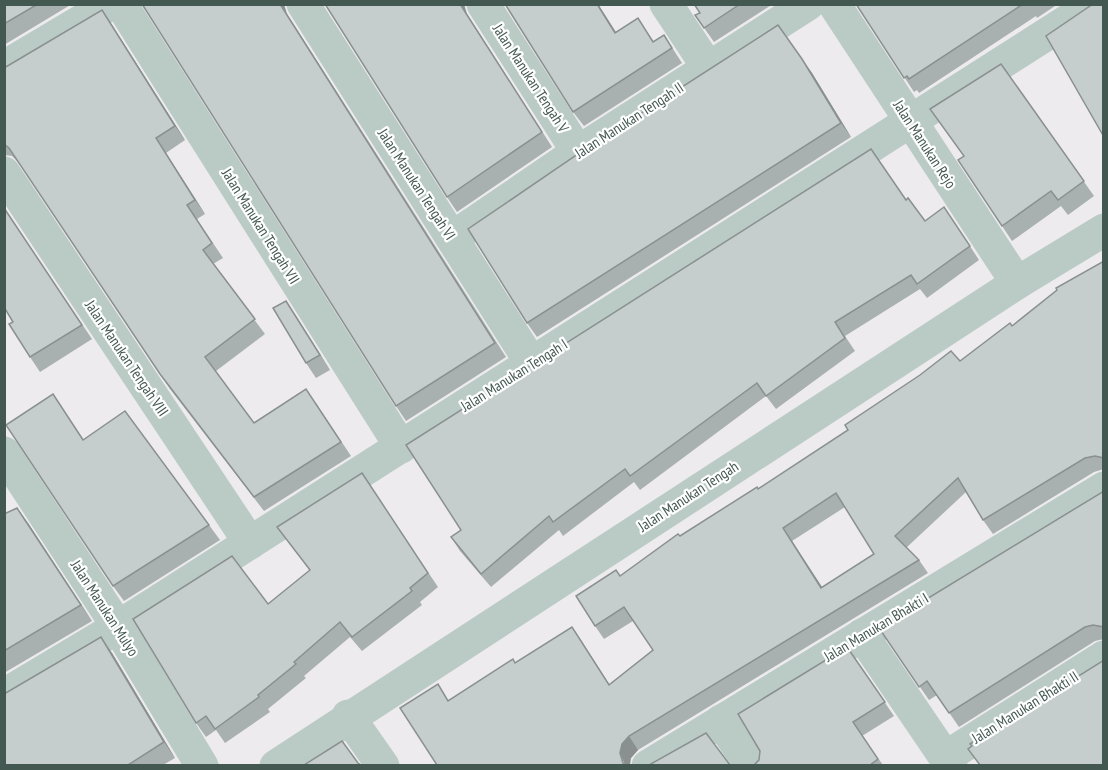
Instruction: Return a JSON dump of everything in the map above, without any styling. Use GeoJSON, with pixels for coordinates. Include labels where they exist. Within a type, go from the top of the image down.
{"type":"FeatureCollection","features":[{"type":"Feature","properties":{"kind":"street"},"geometry":{"type":"LineString","coordinates":[[4,68],[110,4]]}},
{"type":"Feature","properties":{"kind":"street","name":"Jalan Manukan Tengah VII"},"geometry":{"type":"LineString","coordinates":[[121,4],[401,447]]}},
{"type":"Feature","properties":{"kind":"street","name":"Jalan Manukan Tengah VI"},"geometry":{"type":"LineString","coordinates":[[303,4],[532,364]]}},
{"type":"Feature","properties":{"kind":"street","name":"Jalan Manukan Tengah V"},"geometry":{"type":"LineString","coordinates":[[483,4],[578,152]]}},
{"type":"Feature","properties":{"kind":"street"},"geometry":{"type":"LineString","coordinates":[[666,4],[709,69]]}},
{"type":"Feature","properties":{"kind":"street","name":"Jalan Manukan Tengah II"},"geometry":{"type":"LineString","coordinates":[[452,238],[578,152],[808,4]]}},
{"type":"Feature","properties":{"kind":"street","name":"Jalan Manukan Rejo"},"geometry":{"type":"LineString","coordinates":[[834,4],[1017,283]]}},
{"type":"Feature","properties":{"kind":"street","name":"Jalan Manukan Tengah I"},"geometry":{"type":"LineString","coordinates":[[4,694],[118,627],[911,123],[1094,4]]}},
{"type":"Feature","properties":{"kind":"street","name":"Jalan Manukan Tengah VIII"},"geometry":{"type":"LineString","coordinates":[[4,173],[250,543]]}},
{"type":"Feature","properties":{"kind":"street","name":"Jalan Manukan Tengah"},"geometry":{"type":"LineString","coordinates":[[276,765],[1017,283],[1104,230]]}},
{"type":"Feature","properties":{"kind":"street","name":"Jalan Manukan Mulyo"},"geometry":{"type":"LineString","coordinates":[[4,453],[118,627],[201,765]]}},
{"type":"Feature","properties":{"kind":"street","name":"Jalan Manukan Bhakti I"},"geometry":{"type":"LineString","coordinates":[[648,765],[1104,488]]}},
{"type":"Feature","properties":{"kind":"street"},"geometry":{"type":"LineString","coordinates":[[4,516],[33,498]]}},
{"type":"Feature","properties":{"kind":"street"},"geometry":{"type":"LineString","coordinates":[[862,635],[948,761]]}},
{"type":"Feature","properties":{"kind":"street","name":"Jalan Manukan Bhakti II"},"geometry":{"type":"LineString","coordinates":[[948,761],[1104,657]]}},
{"type":"Feature","properties":{"kind":"street"},"geometry":{"type":"LineString","coordinates":[[348,717],[382,765]]}},
{"type":"Feature","properties":{"kind":"street"},"geometry":{"type":"LineString","coordinates":[[721,721],[751,765]]}},
{"type":"Feature","properties":{"kind":"building"},"geometry":{"type":"Polygon","coordinates":[[[4,4],[38,4],[4,24],[4,4]]]}},
{"type":"Feature","properties":{"kind":"building"},"geometry":{"type":"Polygon","coordinates":[[[142,4],[280,4],[495,343],[396,406],[142,4]]]}},
{"type":"Feature","properties":{"kind":"building"},"geometry":{"type":"Polygon","coordinates":[[[325,4],[460,4],[542,132],[447,197],[325,4]]]}},
{"type":"Feature","properties":{"kind":"building"},"geometry":{"type":"Polygon","coordinates":[[[505,4],[597,4],[615,33],[638,18],[653,42],[664,35],[672,48],[573,112],[505,4]]]}},
{"type":"Feature","properties":{"kind":"building"},"geometry":{"type":"Polygon","coordinates":[[[694,4],[740,4],[704,28],[695,15],[700,13],[694,4]]]}},
{"type":"Feature","properties":{"kind":"building"},"geometry":{"type":"Polygon","coordinates":[[[856,4],[1023,4],[909,79],[907,76],[904,78],[856,4]]]}},
{"type":"Feature","properties":{"kind":"building"},"geometry":{"type":"Polygon","coordinates":[[[1093,4],[1104,4],[1104,137],[1046,36],[1093,4]]]}},
{"type":"Feature","properties":{"kind":"building"},"geometry":{"type":"Polygon","coordinates":[[[102,10],[175,126],[156,138],[195,200],[187,205],[212,243],[203,250],[255,319],[205,357],[254,423],[306,389],[341,442],[254,497],[160,374],[9,148],[4,144],[4,68],[102,10]]]}},
{"type":"Feature","properties":{"kind":"building"},"geometry":{"type":"Polygon","coordinates":[[[778,25],[802,59],[841,123],[527,323],[468,229],[578,154],[778,25]]]}},
{"type":"Feature","properties":{"kind":"building"},"geometry":{"type":"Polygon","coordinates":[[[1001,64],[1084,181],[1058,200],[1051,191],[1002,226],[958,160],[964,156],[930,109],[1001,64]]]}},
{"type":"Feature","properties":{"kind":"building"},"geometry":{"type":"Polygon","coordinates":[[[871,149],[906,200],[908,198],[925,221],[944,207],[970,246],[917,284],[911,275],[835,322],[845,338],[766,396],[757,383],[630,476],[625,469],[553,522],[549,516],[481,574],[451,537],[461,530],[406,445],[871,149]]]}},
{"type":"Feature","properties":{"kind":"building"},"geometry":{"type":"Polygon","coordinates":[[[4,208],[82,325],[30,357],[9,324],[13,322],[4,307],[4,208]]]}},
{"type":"Feature","properties":{"kind":"building"},"geometry":{"type":"Polygon","coordinates":[[[1104,261],[1104,458],[1095,456],[1085,458],[983,520],[958,478],[895,536],[919,560],[629,736],[622,744],[620,753],[626,765],[437,765],[400,708],[438,684],[448,701],[513,659],[515,663],[572,627],[609,685],[653,650],[624,607],[595,626],[576,596],[616,570],[620,576],[678,534],[680,536],[757,487],[758,489],[848,430],[845,425],[920,375],[951,351],[960,361],[1010,323],[1012,326],[1057,290],[1056,288],[1104,261]],[[836,493],[783,528],[821,588],[874,554],[836,493]]]}},
{"type":"Feature","properties":{"kind":"building"},"geometry":{"type":"Polygon","coordinates":[[[286,301],[320,355],[306,363],[273,308],[286,301]]]}},
{"type":"Feature","properties":{"kind":"building"},"geometry":{"type":"Polygon","coordinates":[[[53,394],[83,440],[125,411],[209,525],[113,586],[6,425],[53,394]]]}},
{"type":"Feature","properties":{"kind":"building"},"geometry":{"type":"Polygon","coordinates":[[[362,473],[428,573],[410,588],[412,591],[352,637],[340,622],[294,662],[296,664],[258,695],[259,697],[215,729],[206,716],[196,723],[133,619],[232,556],[268,604],[310,570],[277,527],[362,473]]]}},
{"type":"Feature","properties":{"kind":"building"},"geometry":{"type":"Polygon","coordinates":[[[1104,491],[1104,627],[1093,625],[1085,627],[949,713],[927,681],[919,687],[879,628],[1104,491]]]}},
{"type":"Feature","properties":{"kind":"building"},"geometry":{"type":"Polygon","coordinates":[[[17,508],[81,605],[4,651],[4,514],[17,508]]]}},
{"type":"Feature","properties":{"kind":"building"},"geometry":{"type":"Polygon","coordinates":[[[101,637],[164,742],[128,765],[4,765],[4,694],[101,637]]]}},
{"type":"Feature","properties":{"kind":"building"},"geometry":{"type":"Polygon","coordinates":[[[847,647],[885,702],[853,722],[878,759],[870,765],[754,765],[759,760],[760,751],[738,714],[847,647]]]}},
{"type":"Feature","properties":{"kind":"building"},"geometry":{"type":"Polygon","coordinates":[[[1104,660],[1104,765],[980,765],[968,749],[972,746],[970,744],[1104,660]]]}},
{"type":"Feature","properties":{"kind":"building"},"geometry":{"type":"Polygon","coordinates":[[[706,733],[730,765],[649,765],[706,733]]]}},
{"type":"Feature","properties":{"kind":"building"},"geometry":{"type":"Polygon","coordinates":[[[342,741],[361,765],[304,765],[342,741]]]}}]}
